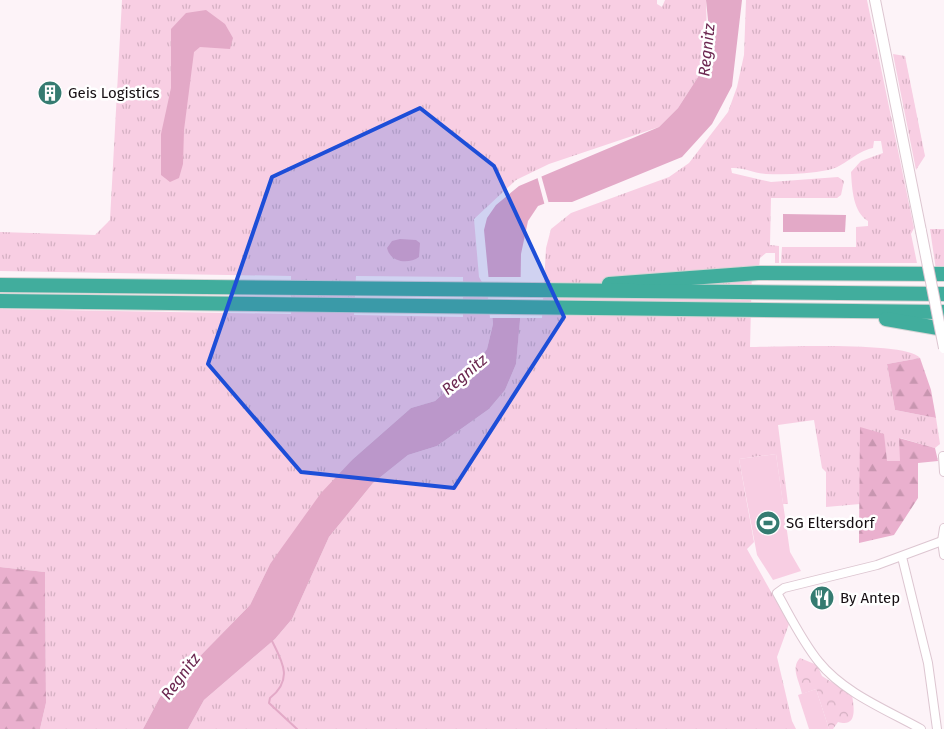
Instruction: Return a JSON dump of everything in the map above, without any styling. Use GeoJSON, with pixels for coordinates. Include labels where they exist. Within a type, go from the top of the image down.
{"type":"FeatureCollection","features":[{"type":"Feature","properties":{"kind":"highway"},"geometry":{"type":"LineString","coordinates":[[563,292],[595,286],[774,284],[944,274]]}},
{"type":"Feature","properties":{"kind":"highway"},"geometry":{"type":"LineString","coordinates":[[774,284],[835,287],[870,284],[944,285]]}},
{"type":"Feature","properties":{"kind":"highway"},"geometry":{"type":"LineString","coordinates":[[774,284],[944,294]]}},
{"type":"Feature","properties":{"kind":"highway"},"geometry":{"type":"LineString","coordinates":[[0,285],[563,292],[693,285]]}},
{"type":"Feature","properties":{"kind":"highway"},"geometry":{"type":"LineString","coordinates":[[0,301],[357,305],[453,308],[944,312]]}},
{"type":"Feature","properties":{"kind":"highway"},"geometry":{"type":"LineString","coordinates":[[780,311],[896,320],[944,329]]}},
{"type":"Feature","properties":{"kind":"street"},"geometry":{"type":"LineString","coordinates":[[875,0],[944,348]]}},
{"type":"Feature","properties":{"kind":"street"},"geometry":{"type":"LineString","coordinates":[[943,456],[944,472]]}},
{"type":"Feature","properties":{"kind":"street"},"geometry":{"type":"LineString","coordinates":[[944,528],[942,541],[944,555]]}},
{"type":"Feature","properties":{"kind":"street"},"geometry":{"type":"LineString","coordinates":[[921,729],[847,686],[826,669],[812,652],[777,593],[784,588],[902,557],[942,541]]}},
{"type":"Feature","properties":{"kind":"street"},"geometry":{"type":"LineString","coordinates":[[902,557],[928,663],[936,729]]}},
{"type":"Feature","properties":{"kind":"highlighted area"},"geometry":{"type":"Polygon","coordinates":[[[420,108],[494,166],[564,317],[454,488],[301,472],[208,364],[272,177],[420,108]]]}},
{"type":"Feature","properties":{"kind":"green space"},"geometry":{"type":"Polygon","coordinates":[[[122,0],[657,0],[657,4],[662,7],[665,0],[706,0],[707,37],[698,77],[678,108],[659,127],[549,164],[516,180],[474,219],[479,277],[490,296],[493,324],[487,349],[478,362],[435,401],[411,408],[353,459],[270,564],[250,605],[160,697],[143,729],[40,729],[46,703],[45,572],[0,567],[0,309],[291,314],[291,276],[0,271],[0,232],[95,235],[110,220],[122,0]],[[356,276],[354,315],[463,317],[463,277],[356,276]]]}},
{"type":"Feature","properties":{"kind":"green space"},"geometry":{"type":"Polygon","coordinates":[[[746,0],[867,0],[914,228],[911,234],[917,263],[781,263],[782,247],[856,247],[856,227],[868,226],[868,221],[856,206],[851,172],[861,161],[883,153],[881,141],[874,141],[873,148],[860,153],[840,166],[828,170],[774,174],[731,168],[732,173],[771,182],[838,177],[844,181],[841,195],[837,198],[771,198],[770,245],[779,246],[779,263],[775,263],[775,253],[766,253],[760,258],[759,268],[752,268],[750,347],[868,347],[892,349],[910,353],[920,358],[887,364],[895,410],[936,418],[940,444],[935,448],[900,438],[900,461],[887,462],[860,427],[860,504],[826,507],[826,472],[822,468],[814,420],[778,425],[788,504],[783,504],[776,454],[739,459],[754,542],[747,549],[789,624],[777,657],[792,721],[796,729],[188,729],[204,700],[275,639],[292,619],[329,537],[373,483],[408,455],[437,446],[489,409],[505,390],[516,364],[520,318],[542,318],[546,248],[551,229],[571,213],[669,177],[689,163],[728,112],[737,87],[744,55],[746,0]]]}},
{"type":"Feature","properties":{"kind":"green space"},"geometry":{"type":"Polygon","coordinates":[[[893,54],[905,56],[925,156],[916,170],[893,54]]]}},
{"type":"Feature","properties":{"kind":"green space"},"geometry":{"type":"Polygon","coordinates":[[[930,229],[944,229],[944,270],[936,270],[930,229]]]}},
{"type":"Feature","properties":{"kind":"green space"},"geometry":{"type":"Polygon","coordinates":[[[920,358],[931,390],[936,418],[895,410],[887,364],[920,358]]]}},
{"type":"Feature","properties":{"kind":"green space"},"geometry":{"type":"Polygon","coordinates":[[[860,427],[884,434],[887,461],[900,461],[899,438],[935,448],[938,461],[918,463],[918,498],[894,535],[859,543],[860,427]]]}},
{"type":"Feature","properties":{"kind":"green space","name":"SG Eltersdorf"},"geometry":{"type":"Polygon","coordinates":[[[776,454],[790,552],[801,571],[773,580],[757,555],[739,459],[776,454]]]}},
{"type":"Feature","properties":{"kind":"green space"},"geometry":{"type":"Polygon","coordinates":[[[0,567],[45,572],[46,703],[40,729],[0,729],[0,567]]]}},
{"type":"Feature","properties":{"kind":"green space"},"geometry":{"type":"Polygon","coordinates":[[[800,658],[817,665],[822,676],[852,695],[853,715],[849,722],[838,722],[833,729],[829,729],[816,689],[802,694],[796,675],[796,666],[800,658]]]}},
{"type":"Feature","properties":{"kind":"green space"},"geometry":{"type":"Polygon","coordinates":[[[816,689],[829,729],[809,729],[798,695],[816,689]]]}},
{"type":"Feature","properties":{"kind":"shaded area"},"geometry":{"type":"Polygon","coordinates":[[[706,0],[742,0],[732,86],[712,124],[682,157],[572,202],[549,202],[538,206],[528,221],[521,254],[520,320],[516,364],[505,390],[489,409],[437,446],[408,455],[373,483],[329,537],[292,619],[275,639],[204,700],[188,729],[143,729],[160,697],[250,605],[270,564],[321,493],[353,459],[411,408],[435,401],[478,362],[487,349],[493,324],[484,230],[487,218],[496,205],[519,186],[659,127],[678,108],[698,77],[711,50],[706,0]]]}},
{"type":"Feature","properties":{"kind":"shaded area"},"geometry":{"type":"Polygon","coordinates":[[[206,10],[225,24],[233,38],[230,49],[200,47],[194,52],[184,130],[183,164],[179,178],[170,182],[161,175],[161,134],[171,88],[171,29],[186,13],[206,10]]]}},
{"type":"Feature","properties":{"kind":"shaded area"},"geometry":{"type":"Polygon","coordinates":[[[783,214],[846,215],[845,232],[783,232],[783,214]]]}},
{"type":"Feature","properties":{"kind":"shaded area"},"geometry":{"type":"Polygon","coordinates":[[[400,239],[416,240],[420,243],[419,257],[410,261],[400,261],[392,256],[387,248],[392,241],[400,239]]]}},
{"type":"Feature","properties":{"kind":"pier"},"geometry":{"type":"Polygon","coordinates":[[[541,175],[549,204],[545,206],[537,176],[541,175]]]}},
{"type":"Feature","properties":{"kind":"pier"},"geometry":{"type":"Polygon","coordinates":[[[486,277],[524,277],[522,318],[490,318],[486,277]]]}},
{"type":"Feature","properties":{"kind":"waterway"},"geometry":{"type":"LineString","coordinates":[[271,639],[282,662],[284,677],[282,684],[270,698],[269,703],[297,729]]}},
{"type":"Feature","properties":{"kind":"place","name":"Geis Logistics"},"geometry":{"type":"Point","coordinates":[50,93]}},
{"type":"Feature","properties":{"kind":"place","name":"SG Eltersdorf"},"geometry":{"type":"Point","coordinates":[768,523]}},
{"type":"Feature","properties":{"kind":"place","name":"By Antep"},"geometry":{"type":"Point","coordinates":[822,598]}},
{"type":"Feature","properties":{"kind":"water label","name":"Regnitz"},"geometry":{"type":"Point","coordinates":[706,50]}},
{"type":"Feature","properties":{"kind":"water label","name":"Regnitz"},"geometry":{"type":"Point","coordinates":[464,374]}},
{"type":"Feature","properties":{"kind":"water label","name":"Regnitz"},"geometry":{"type":"Point","coordinates":[180,676]}}]}
